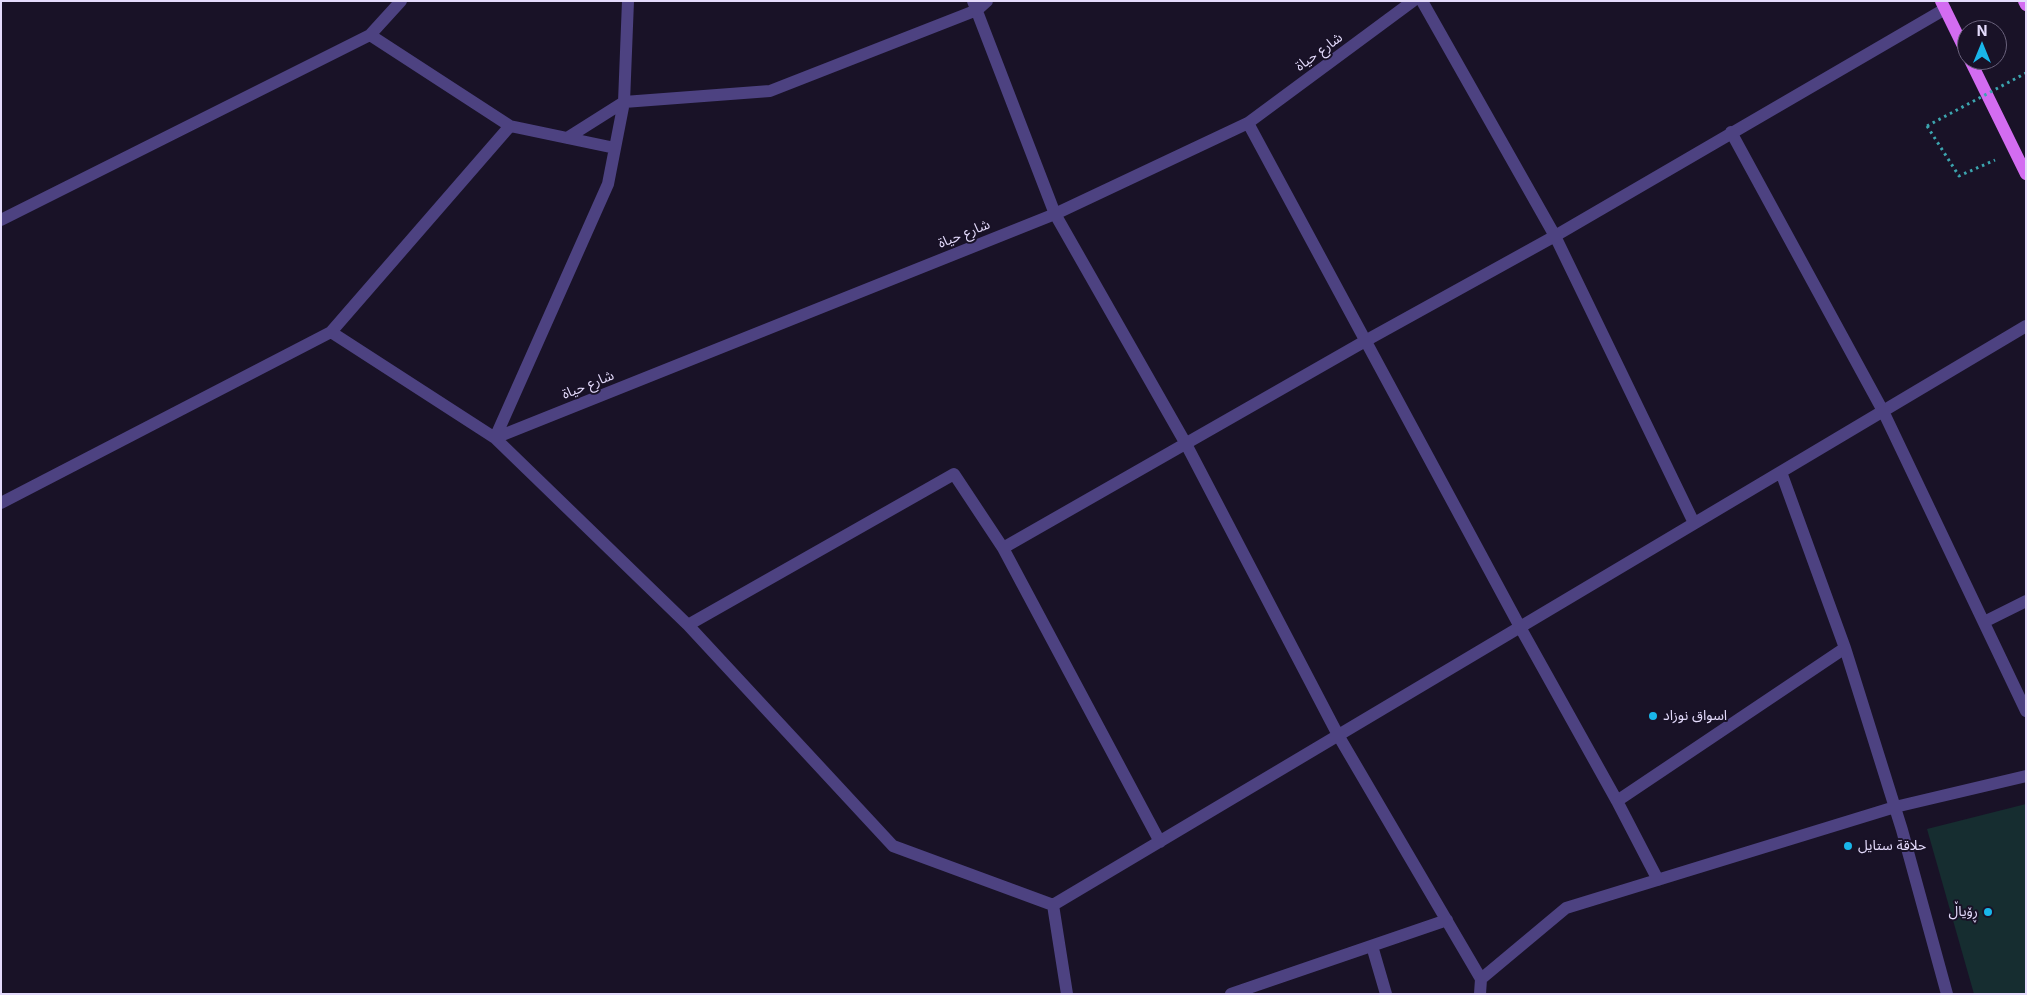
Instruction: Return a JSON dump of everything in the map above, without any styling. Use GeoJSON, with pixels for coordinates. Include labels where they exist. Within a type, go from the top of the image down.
{"type":"FeatureCollection","features":[{"type":"Feature","properties":{"kind":"main road"},"geometry":{"type":"LineString","coordinates":[[2024,1],[2026,5]]}},
{"type":"Feature","properties":{"kind":"main road"},"geometry":{"type":"LineString","coordinates":[[1943,5],[1957,34]]}},
{"type":"Feature","properties":{"kind":"main road"},"geometry":{"type":"LineString","coordinates":[[1975,70],[2026,174]]}},
{"type":"Feature","properties":{"kind":"street"},"geometry":{"type":"LineString","coordinates":[[1,220],[370,35],[401,1]]}},
{"type":"Feature","properties":{"kind":"street"},"geometry":{"type":"LineString","coordinates":[[496,438],[608,184],[624,102],[628,1]]}},
{"type":"Feature","properties":{"kind":"street"},"geometry":{"type":"LineString","coordinates":[[567,138],[624,102],[770,91],[987,1]]}},
{"type":"Feature","properties":{"kind":"street","name":"شارع حياة"},"geometry":{"type":"LineString","coordinates":[[496,438],[1055,214],[1248,123],[1414,1]]}},
{"type":"Feature","properties":{"kind":"street"},"geometry":{"type":"LineString","coordinates":[[1422,1],[1555,236],[1694,523]]}},
{"type":"Feature","properties":{"kind":"street"},"geometry":{"type":"LineString","coordinates":[[1003,548],[1367,340],[1555,236],[1943,5]]}},
{"type":"Feature","properties":{"kind":"street"},"geometry":{"type":"LineString","coordinates":[[975,6],[1055,214],[1186,444],[1338,736],[1481,979],[1480,994]]}},
{"type":"Feature","properties":{"kind":"street"},"geometry":{"type":"LineString","coordinates":[[370,35],[510,126],[615,148]]}},
{"type":"Feature","properties":{"kind":"street"},"geometry":{"type":"LineString","coordinates":[[1248,123],[1367,340],[1520,627],[1617,801],[1658,880]]}},
{"type":"Feature","properties":{"kind":"street"},"geometry":{"type":"LineString","coordinates":[[1,504],[331,332],[510,126]]}},
{"type":"Feature","properties":{"kind":"street"},"geometry":{"type":"LineString","coordinates":[[1731,132],[1883,411],[2026,712]]}},
{"type":"Feature","properties":{"kind":"street"},"geometry":{"type":"LineString","coordinates":[[1053,905],[2026,326]]}},
{"type":"Feature","properties":{"kind":"street"},"geometry":{"type":"LineString","coordinates":[[331,332],[496,438],[688,625],[893,846],[1053,905]]}},
{"type":"Feature","properties":{"kind":"street"},"geometry":{"type":"LineString","coordinates":[[1781,472],[1845,648],[1895,807],[1947,994]]}},
{"type":"Feature","properties":{"kind":"street"},"geometry":{"type":"LineString","coordinates":[[688,625],[954,474],[1003,548],[1160,842]]}},
{"type":"Feature","properties":{"kind":"street"},"geometry":{"type":"LineString","coordinates":[[1984,622],[2026,601]]}},
{"type":"Feature","properties":{"kind":"street"},"geometry":{"type":"LineString","coordinates":[[1617,801],[1845,648]]}},
{"type":"Feature","properties":{"kind":"street"},"geometry":{"type":"LineString","coordinates":[[1481,979],[1566,908],[1895,807],[2026,776]]}},
{"type":"Feature","properties":{"kind":"street"},"geometry":{"type":"LineString","coordinates":[[1053,905],[1068,994]]}},
{"type":"Feature","properties":{"kind":"street"},"geometry":{"type":"LineString","coordinates":[[1231,994],[1447,920]]}},
{"type":"Feature","properties":{"kind":"street"},"geometry":{"type":"LineString","coordinates":[[1372,946],[1386,994]]}},
{"type":"Feature","properties":{"kind":"path"},"geometry":{"type":"LineString","coordinates":[[2014,152],[1959,176],[1927,126],[2026,72]]}},
{"type":"Feature","properties":{"kind":"green space","name":"ڕۆیاڵ"},"geometry":{"type":"Polygon","coordinates":[[[2026,804],[2026,994],[1974,994],[1927,829],[2026,804]]]}},
{"type":"Feature","properties":{"kind":"place","name":"اسواق نوزاد"},"geometry":{"type":"Point","coordinates":[1653,716]}},
{"type":"Feature","properties":{"kind":"place","name":"حلاقة ستايل"},"geometry":{"type":"Point","coordinates":[1848,846]}},
{"type":"Feature","properties":{"kind":"place","name":"ڕۆیاڵ"},"geometry":{"type":"Point","coordinates":[1988,912]}}]}
